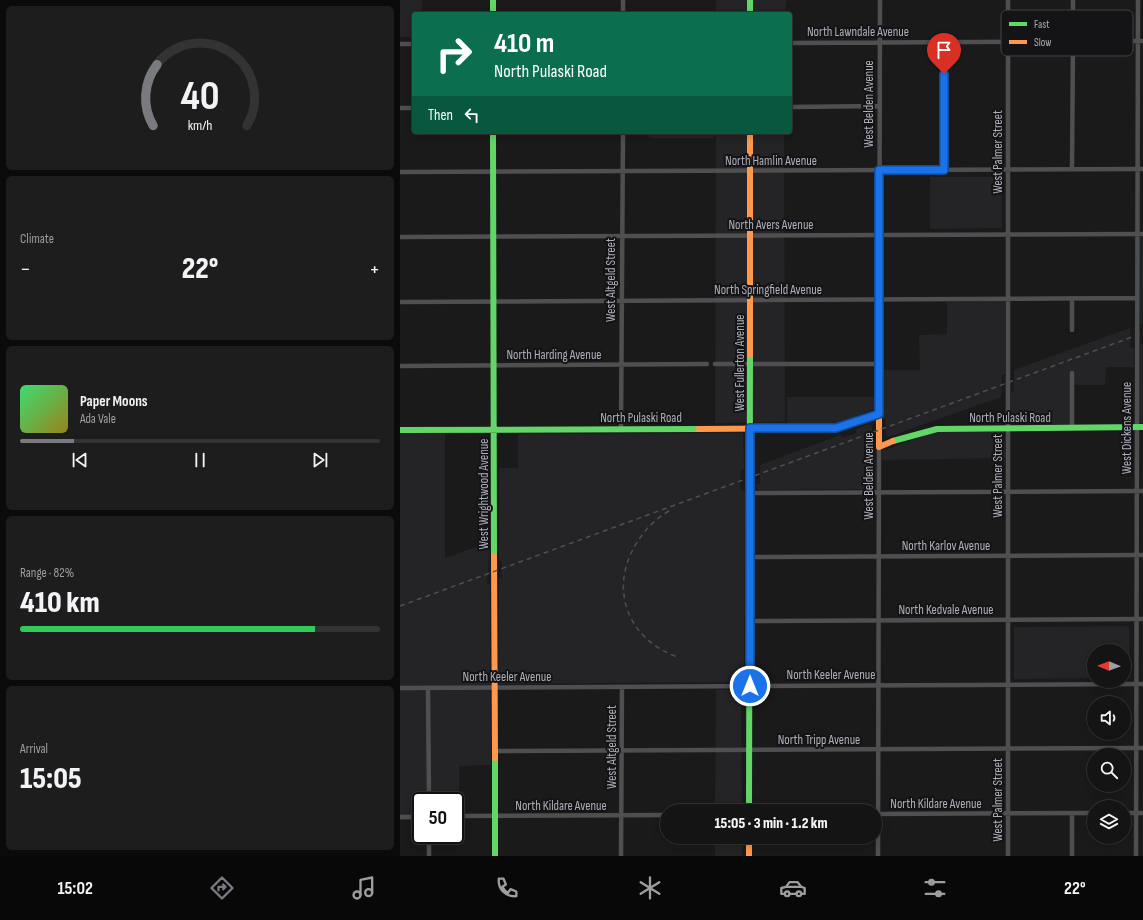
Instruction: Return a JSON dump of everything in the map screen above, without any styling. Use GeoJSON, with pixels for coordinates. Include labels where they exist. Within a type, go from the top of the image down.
{"type":"FeatureCollection","features":[{"type":"Feature","properties":{"kind":"main road"},"geometry":{"type":"LineString","coordinates":[[493,0],[493,12]]}},
{"type":"Feature","properties":{"kind":"main road"},"geometry":{"type":"LineString","coordinates":[[750,0],[750,12]]}},
{"type":"Feature","properties":{"kind":"main road","name":"West Wrightwood Avenue"},"geometry":{"type":"LineString","coordinates":[[493,134],[492,365],[495,856]]}},
{"type":"Feature","properties":{"kind":"main road","name":"West Fullerton Avenue"},"geometry":{"type":"LineString","coordinates":[[749,804],[750,134]]}},
{"type":"Feature","properties":{"kind":"main road","name":"North Pulaski Road"},"geometry":{"type":"LineString","coordinates":[[400,430],[836,428],[879,414]]}},
{"type":"Feature","properties":{"kind":"main road","name":"West Belden Avenue"},"geometry":{"type":"LineString","coordinates":[[879,414],[879,447]]}},
{"type":"Feature","properties":{"kind":"main road","name":"North Pulaski Road"},"geometry":{"type":"LineString","coordinates":[[879,447],[902,438],[937,429],[1140,427]]}},
{"type":"Feature","properties":{"kind":"main road"},"geometry":{"type":"LineString","coordinates":[[749,844],[749,856]]}},
{"type":"Feature","properties":{"kind":"street"},"geometry":{"type":"LineString","coordinates":[[623,0],[623,12]]}},
{"type":"Feature","properties":{"kind":"street","name":"West Belden Avenue"},"geometry":{"type":"LineString","coordinates":[[879,414],[880,0]]}},
{"type":"Feature","properties":{"kind":"street","name":"West Dickens Avenue"},"geometry":{"type":"LineString","coordinates":[[1136,856],[1136,556],[1140,427],[1137,298],[1138,0]]}},
{"type":"Feature","properties":{"kind":"street","name":"North Lawndale Avenue"},"geometry":{"type":"LineString","coordinates":[[1133,41],[1143,41]]}},
{"type":"Feature","properties":{"kind":"street"},"geometry":{"type":"LineString","coordinates":[[944,42],[944,170]]}},
{"type":"Feature","properties":{"kind":"street","name":"North Lawndale Avenue"},"geometry":{"type":"LineString","coordinates":[[792,43],[1001,42]]}},
{"type":"Feature","properties":{"kind":"street"},"geometry":{"type":"LineString","coordinates":[[400,44],[412,44]]}},
{"type":"Feature","properties":{"kind":"street","name":"West Palmer Street"},"geometry":{"type":"LineString","coordinates":[[1008,56],[1008,856]]}},
{"type":"Feature","properties":{"kind":"street"},"geometry":{"type":"LineString","coordinates":[[1072,56],[1072,170]]}},
{"type":"Feature","properties":{"kind":"street"},"geometry":{"type":"LineString","coordinates":[[792,107],[879,106]]}},
{"type":"Feature","properties":{"kind":"street"},"geometry":{"type":"LineString","coordinates":[[400,108],[412,108]]}},
{"type":"Feature","properties":{"kind":"street","name":"West Altgeld Street"},"geometry":{"type":"LineString","coordinates":[[621,428],[621,236],[623,134]]}},
{"type":"Feature","properties":{"kind":"street","name":"North Hamlin Avenue"},"geometry":{"type":"LineString","coordinates":[[400,172],[1143,169]]}},
{"type":"Feature","properties":{"kind":"street","name":"North Avers Avenue"},"geometry":{"type":"LineString","coordinates":[[400,237],[1143,234]]}},
{"type":"Feature","properties":{"kind":"street"},"geometry":{"type":"LineString","coordinates":[[1072,298],[1072,330]]}},
{"type":"Feature","properties":{"kind":"street","name":"North Springfield Avenue"},"geometry":{"type":"LineString","coordinates":[[400,302],[1137,298]]}},
{"type":"Feature","properties":{"kind":"street","name":"North Harding Avenue"},"geometry":{"type":"LineString","coordinates":[[400,366],[707,364]]}},
{"type":"Feature","properties":{"kind":"street"},"geometry":{"type":"LineString","coordinates":[[715,364],[879,364]]}},
{"type":"Feature","properties":{"kind":"street"},"geometry":{"type":"LineString","coordinates":[[1072,373],[1072,428]]}},
{"type":"Feature","properties":{"kind":"street","name":"West Belden Avenue"},"geometry":{"type":"LineString","coordinates":[[877,804],[879,749],[879,447]]}},
{"type":"Feature","properties":{"kind":"street"},"geometry":{"type":"LineString","coordinates":[[750,493],[1143,491]]}},
{"type":"Feature","properties":{"kind":"street","name":"North Karlov Avenue"},"geometry":{"type":"LineString","coordinates":[[750,558],[1143,555]]}},
{"type":"Feature","properties":{"kind":"street","name":"North Kedvale Avenue"},"geometry":{"type":"LineString","coordinates":[[750,621],[1143,620]]}},
{"type":"Feature","properties":{"kind":"street","name":"North Keeler Avenue"},"geometry":{"type":"LineString","coordinates":[[400,688],[1143,684]]}},
{"type":"Feature","properties":{"kind":"street","name":"West Altgeld Street"},"geometry":{"type":"LineString","coordinates":[[621,856],[622,687]]}},
{"type":"Feature","properties":{"kind":"street"},"geometry":{"type":"LineString","coordinates":[[428,688],[429,792]]}},
{"type":"Feature","properties":{"kind":"street","name":"North Tripp Avenue"},"geometry":{"type":"LineString","coordinates":[[495,751],[1143,748]]}},
{"type":"Feature","properties":{"kind":"street"},"geometry":{"type":"LineString","coordinates":[[1072,813],[1072,856]]}},
{"type":"Feature","properties":{"kind":"street","name":"North Kildare Avenue"},"geometry":{"type":"LineString","coordinates":[[882,814],[1087,813]]}},
{"type":"Feature","properties":{"kind":"street"},"geometry":{"type":"LineString","coordinates":[[1131,813],[1143,813]]}},
{"type":"Feature","properties":{"kind":"street","name":"North Kildare Avenue"},"geometry":{"type":"LineString","coordinates":[[464,816],[660,815]]}},
{"type":"Feature","properties":{"kind":"street"},"geometry":{"type":"LineString","coordinates":[[400,817],[412,817]]}},
{"type":"Feature","properties":{"kind":"street"},"geometry":{"type":"LineString","coordinates":[[429,844],[429,856]]}},
{"type":"Feature","properties":{"kind":"street","name":"West Belden Avenue"},"geometry":{"type":"LineString","coordinates":[[878,844],[878,856]]}},
{"type":"Feature","properties":{"kind":"shaded area"},"geometry":{"type":"Polygon","coordinates":[[[400,0],[422,0],[422,12],[412,12],[412,37],[400,37],[400,0]]]}},
{"type":"Feature","properties":{"kind":"shaded area"},"geometry":{"type":"Polygon","coordinates":[[[716,0],[786,0],[785,12],[716,12],[716,0]]]}},
{"type":"Feature","properties":{"kind":"shaded area"},"geometry":{"type":"Polygon","coordinates":[[[649,134],[714,134],[714,138],[649,138],[649,134]]]}},
{"type":"Feature","properties":{"kind":"shaded area"},"geometry":{"type":"Polygon","coordinates":[[[716,134],[784,134],[785,422],[715,423],[716,134]]]}},
{"type":"Feature","properties":{"kind":"shaded area"},"geometry":{"type":"Polygon","coordinates":[[[930,177],[1001,177],[1002,228],[930,229],[930,177]]]}},
{"type":"Feature","properties":{"kind":"shaded area"},"geometry":{"type":"Polygon","coordinates":[[[1140,237],[1143,237],[1143,324],[1140,325],[1140,237]]]}},
{"type":"Feature","properties":{"kind":"shaded area"},"geometry":{"type":"Polygon","coordinates":[[[1005,301],[1005,374],[1002,375],[1001,397],[888,437],[886,435],[885,418],[883,418],[882,370],[920,370],[919,335],[947,334],[947,302],[1005,301]]]}},
{"type":"Feature","properties":{"kind":"shaded area"},"geometry":{"type":"Polygon","coordinates":[[[1130,328],[1130,347],[1134,348],[1134,367],[1106,367],[1105,385],[1074,385],[1074,425],[1011,424],[1011,392],[1014,391],[1014,370],[1130,328]]]}},
{"type":"Feature","properties":{"kind":"shaded area"},"geometry":{"type":"Polygon","coordinates":[[[1140,344],[1143,344],[1143,423],[1139,423],[1140,344]]]}},
{"type":"Feature","properties":{"kind":"shaded area"},"geometry":{"type":"Polygon","coordinates":[[[787,397],[876,397],[876,408],[837,424],[787,424],[787,397]]]}},
{"type":"Feature","properties":{"kind":"shaded area"},"geometry":{"type":"Polygon","coordinates":[[[869,424],[872,426],[873,442],[875,442],[876,489],[759,490],[756,487],[756,485],[760,484],[760,465],[840,435],[842,438],[856,433],[855,429],[869,424]]]}},
{"type":"Feature","properties":{"kind":"shaded area"},"geometry":{"type":"Polygon","coordinates":[[[933,432],[1004,432],[1005,458],[882,460],[882,451],[933,432]]]}},
{"type":"Feature","properties":{"kind":"shaded area"},"geometry":{"type":"Polygon","coordinates":[[[743,433],[744,468],[741,470],[740,484],[741,491],[745,491],[744,682],[498,684],[499,578],[501,578],[502,566],[501,561],[499,561],[499,468],[518,468],[518,434],[743,433]]]}},
{"type":"Feature","properties":{"kind":"shaded area"},"geometry":{"type":"Polygon","coordinates":[[[400,434],[445,434],[445,558],[490,542],[487,584],[490,585],[491,765],[459,766],[459,792],[412,792],[412,820],[400,820],[400,434]]]}},
{"type":"Feature","properties":{"kind":"shaded area"},"geometry":{"type":"Polygon","coordinates":[[[1129,626],[1129,644],[1087,644],[1087,678],[1014,679],[1014,627],[1129,626]]]}},
{"type":"Feature","properties":{"kind":"shaded area"},"geometry":{"type":"Polygon","coordinates":[[[716,690],[741,690],[742,804],[715,804],[716,690]]]}},
{"type":"Feature","properties":{"kind":"shaded area"},"geometry":{"type":"Polygon","coordinates":[[[715,844],[742,844],[742,856],[715,856],[715,844]]]}},
{"type":"Feature","properties":{"kind":"railway"},"geometry":{"type":"LineString","coordinates":[[400,606],[1143,333]]}},
{"type":"Feature","properties":{"kind":"railway"},"geometry":{"type":"LineString","coordinates":[[669,511],[649,526],[640,538],[630,556],[625,573],[624,591],[627,608],[634,624],[645,637],[660,649],[678,657]]}},
{"type":"Feature","properties":{"kind":"traffic: fast"},"geometry":{"type":"LineString","coordinates":[[493,0],[493,12]]}},
{"type":"Feature","properties":{"kind":"traffic: fast"},"geometry":{"type":"LineString","coordinates":[[750,0],[750,12]]}},
{"type":"Feature","properties":{"kind":"traffic: fast"},"geometry":{"type":"LineString","coordinates":[[493,134],[494,556]]}},
{"type":"Feature","properties":{"kind":"traffic: fast"},"geometry":{"type":"LineString","coordinates":[[749,804],[750,355]]}},
{"type":"Feature","properties":{"kind":"traffic: fast"},"geometry":{"type":"LineString","coordinates":[[893,441],[937,429],[1143,427]]}},
{"type":"Feature","properties":{"kind":"traffic: fast"},"geometry":{"type":"LineString","coordinates":[[400,430],[699,429]]}},
{"type":"Feature","properties":{"kind":"traffic: fast"},"geometry":{"type":"LineString","coordinates":[[495,758],[495,856]]}},
{"type":"Feature","properties":{"kind":"traffic: slow"},"geometry":{"type":"LineString","coordinates":[[750,134],[750,355]]}},
{"type":"Feature","properties":{"kind":"traffic: slow"},"geometry":{"type":"LineString","coordinates":[[699,429],[836,428],[879,414],[879,447],[893,441]]}},
{"type":"Feature","properties":{"kind":"traffic: slow"},"geometry":{"type":"LineString","coordinates":[[494,556],[495,758]]}},
{"type":"Feature","properties":{"kind":"traffic: slow"},"geometry":{"type":"LineString","coordinates":[[749,844],[749,856]]}},
{"type":"Feature","properties":{"kind":"route"},"geometry":{"type":"LineString","coordinates":[[750,686],[750,428],[836,428],[879,414],[879,170],[944,170],[944,74]]}}]}
